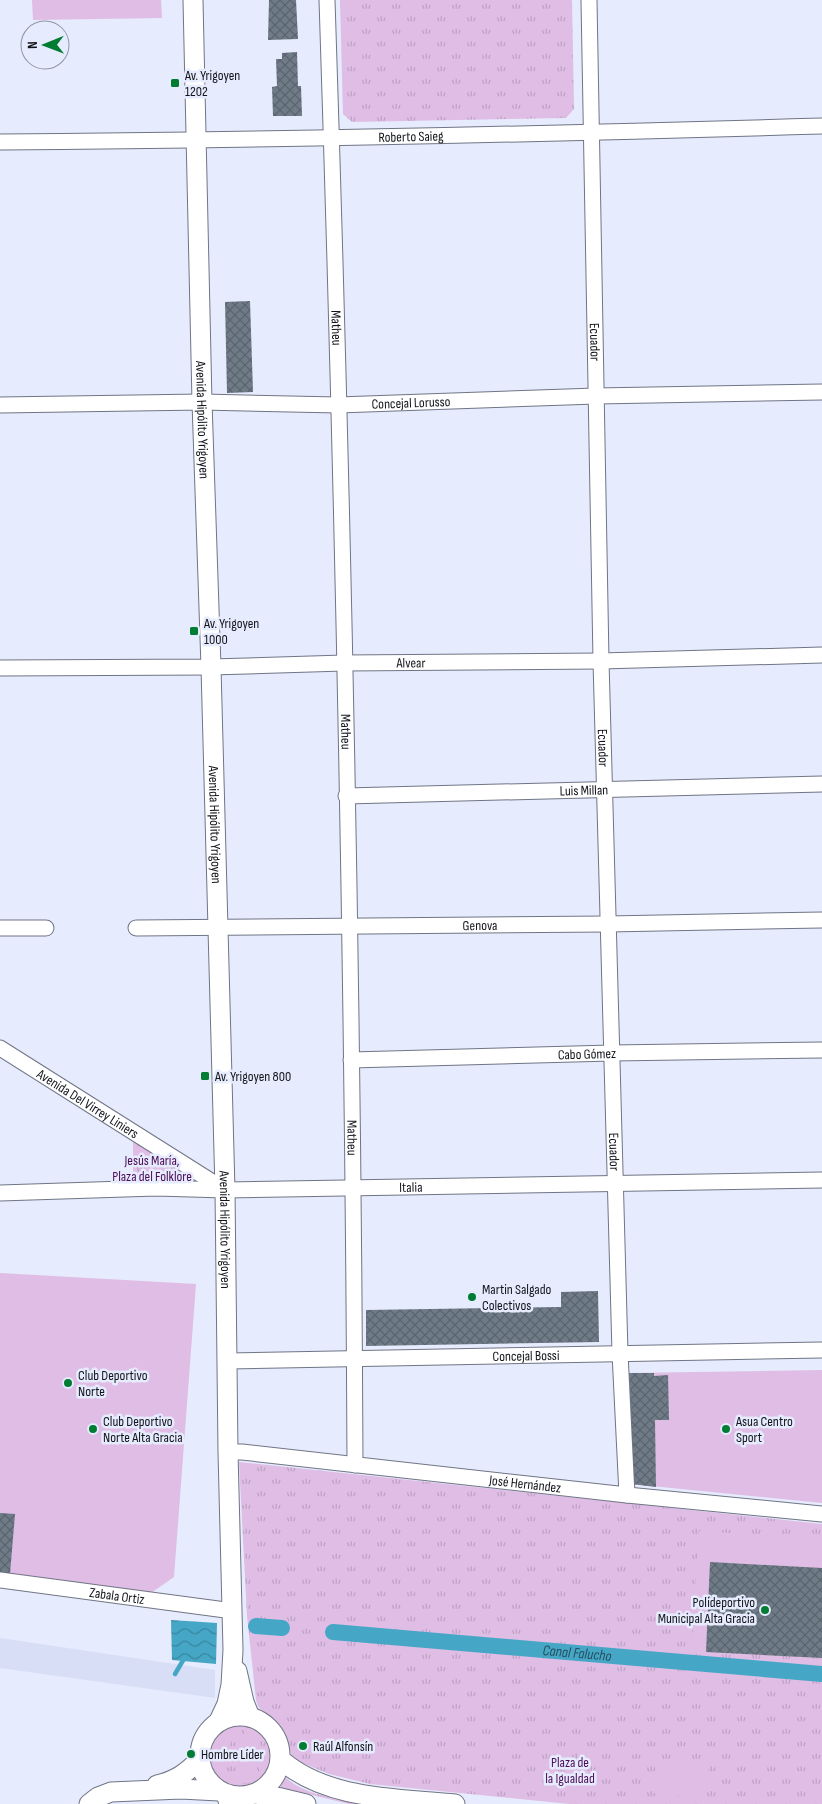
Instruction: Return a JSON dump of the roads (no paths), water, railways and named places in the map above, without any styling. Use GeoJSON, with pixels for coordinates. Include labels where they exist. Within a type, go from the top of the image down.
{"type":"FeatureCollection","features":[{"type":"Feature","properties":{"kind":"main road","name":"Avenida Hipólito Yrigoyen"},"geometry":{"type":"LineString","coordinates":[[193,0],[202,402],[225,1190],[228,1452],[233,1611],[231,1685],[227,1704],[220,1721]]}},
{"type":"Feature","properties":{"kind":"main road","name":"Avenida Hipólito Yrigoyen"},"geometry":{"type":"LineString","coordinates":[[233,1650],[240,1686],[250,1717]]}},
{"type":"Feature","properties":{"kind":"main road"},"geometry":{"type":"LineString","coordinates":[[224,1796],[206,1777],[200,1759],[201,1746],[206,1735],[220,1721],[238,1716],[250,1717],[267,1726],[275,1736],[280,1747],[280,1760],[274,1778],[266,1788],[250,1798]]}},
{"type":"Feature","properties":{"kind":"main road"},"geometry":{"type":"LineString","coordinates":[[89,1804],[98,1797],[111,1798],[133,1790],[169,1782],[188,1771],[200,1759]]}},
{"type":"Feature","properties":{"kind":"main road"},"geometry":{"type":"LineString","coordinates":[[280,1760],[302,1776],[336,1789],[362,1794],[455,1804]]}},
{"type":"Feature","properties":{"kind":"main road"},"geometry":{"type":"LineString","coordinates":[[133,1790],[250,1798],[275,1796],[306,1804]]}},
{"type":"Feature","properties":{"kind":"street","name":"Matheu"},"geometry":{"type":"LineString","coordinates":[[328,0],[352,1060],[355,1465]]}},
{"type":"Feature","properties":{"kind":"street","name":"Ecuador"},"geometry":{"type":"LineString","coordinates":[[589,0],[601,661],[620,1353],[627,1495]]}},
{"type":"Feature","properties":{"kind":"street","name":"Roberto Saieg"},"geometry":{"type":"LineString","coordinates":[[0,142],[591,133],[822,126]]}},
{"type":"Feature","properties":{"kind":"street","name":"Concejal Lorusso"},"geometry":{"type":"LineString","coordinates":[[0,405],[202,402],[338,405],[596,396],[822,392]]}},
{"type":"Feature","properties":{"kind":"street","name":"Alvear"},"geometry":{"type":"LineString","coordinates":[[0,668],[601,661],[822,655]]}},
{"type":"Feature","properties":{"kind":"street","name":"Luis Millan"},"geometry":{"type":"LineString","coordinates":[[346,796],[822,784]]}},
{"type":"Feature","properties":{"kind":"street","name":"Genova"},"geometry":{"type":"LineString","coordinates":[[136,928],[608,924],[822,920]]}},
{"type":"Feature","properties":{"kind":"street"},"geometry":{"type":"LineString","coordinates":[[0,928],[46,928]]}},
{"type":"Feature","properties":{"kind":"street","name":"Avenida Del Virrey Liniers"},"geometry":{"type":"LineString","coordinates":[[0,1048],[225,1190]]}},
{"type":"Feature","properties":{"kind":"street","name":"Cabo Gómez"},"geometry":{"type":"LineString","coordinates":[[352,1060],[822,1050]]}},
{"type":"Feature","properties":{"kind":"street","name":"Italia"},"geometry":{"type":"LineString","coordinates":[[0,1193],[156,1188],[225,1190],[822,1180]]}},
{"type":"Feature","properties":{"kind":"street","name":"Concejal Bossi"},"geometry":{"type":"LineString","coordinates":[[228,1361],[822,1350]]}},
{"type":"Feature","properties":{"kind":"street","name":"José Hernández"},"geometry":{"type":"LineString","coordinates":[[228,1452],[822,1514]]}},
{"type":"Feature","properties":{"kind":"street","name":"Zabala Ortiz"},"geometry":{"type":"LineString","coordinates":[[0,1580],[233,1611]]}},
{"type":"Feature","properties":{"kind":"water"},"geometry":{"type":"Polygon","coordinates":[[[171,1620],[217,1623],[216,1664],[172,1660],[171,1620]]]}},
{"type":"Feature","properties":{"kind":"waterway","name":"Canal Falucho"},"geometry":{"type":"LineString","coordinates":[[256,1626],[282,1628]]}},
{"type":"Feature","properties":{"kind":"waterway","name":"Canal Falucho"},"geometry":{"type":"LineString","coordinates":[[333,1632],[822,1674]]}},
{"type":"Feature","properties":{"kind":"waterway"},"geometry":{"type":"LineString","coordinates":[[175,1674],[185,1657]]}},
{"type":"Feature","properties":{"kind":"place","name":"Av. Yrigoyen 1202"},"geometry":{"type":"Point","coordinates":[175,83]}},
{"type":"Feature","properties":{"kind":"place","name":"Av. Yrigoyen 1000"},"geometry":{"type":"Point","coordinates":[194,631]}},
{"type":"Feature","properties":{"kind":"place","name":"Av. Yrigoyen 800"},"geometry":{"type":"Point","coordinates":[205,1076]}},
{"type":"Feature","properties":{"kind":"place","name":"Martin Salgado Colectivos"},"geometry":{"type":"Point","coordinates":[472,1297]}},
{"type":"Feature","properties":{"kind":"place","name":"Club Deportivo Norte"},"geometry":{"type":"Point","coordinates":[68,1383]}},
{"type":"Feature","properties":{"kind":"place","name":"Club Deportivo Norte Alta Gracia"},"geometry":{"type":"Point","coordinates":[93,1429]}},
{"type":"Feature","properties":{"kind":"place","name":"Asua Centro Sport"},"geometry":{"type":"Point","coordinates":[726,1429]}},
{"type":"Feature","properties":{"kind":"place","name":"Polideportivo Municipal Alta Gracia"},"geometry":{"type":"Point","coordinates":[765,1610]}},
{"type":"Feature","properties":{"kind":"place","name":"Raúl Alfonsín"},"geometry":{"type":"Point","coordinates":[303,1746]}},
{"type":"Feature","properties":{"kind":"place","name":"Hombre Líder"},"geometry":{"type":"Point","coordinates":[191,1754]}},
{"type":"Feature","properties":{"kind":"park label","name":"Jesús María, Plaza del Folklore"},"geometry":{"type":"Point","coordinates":[152,1168]}},
{"type":"Feature","properties":{"kind":"park label","name":"Plaza de la Igualdad"},"geometry":{"type":"Point","coordinates":[570,1770]}}]}
